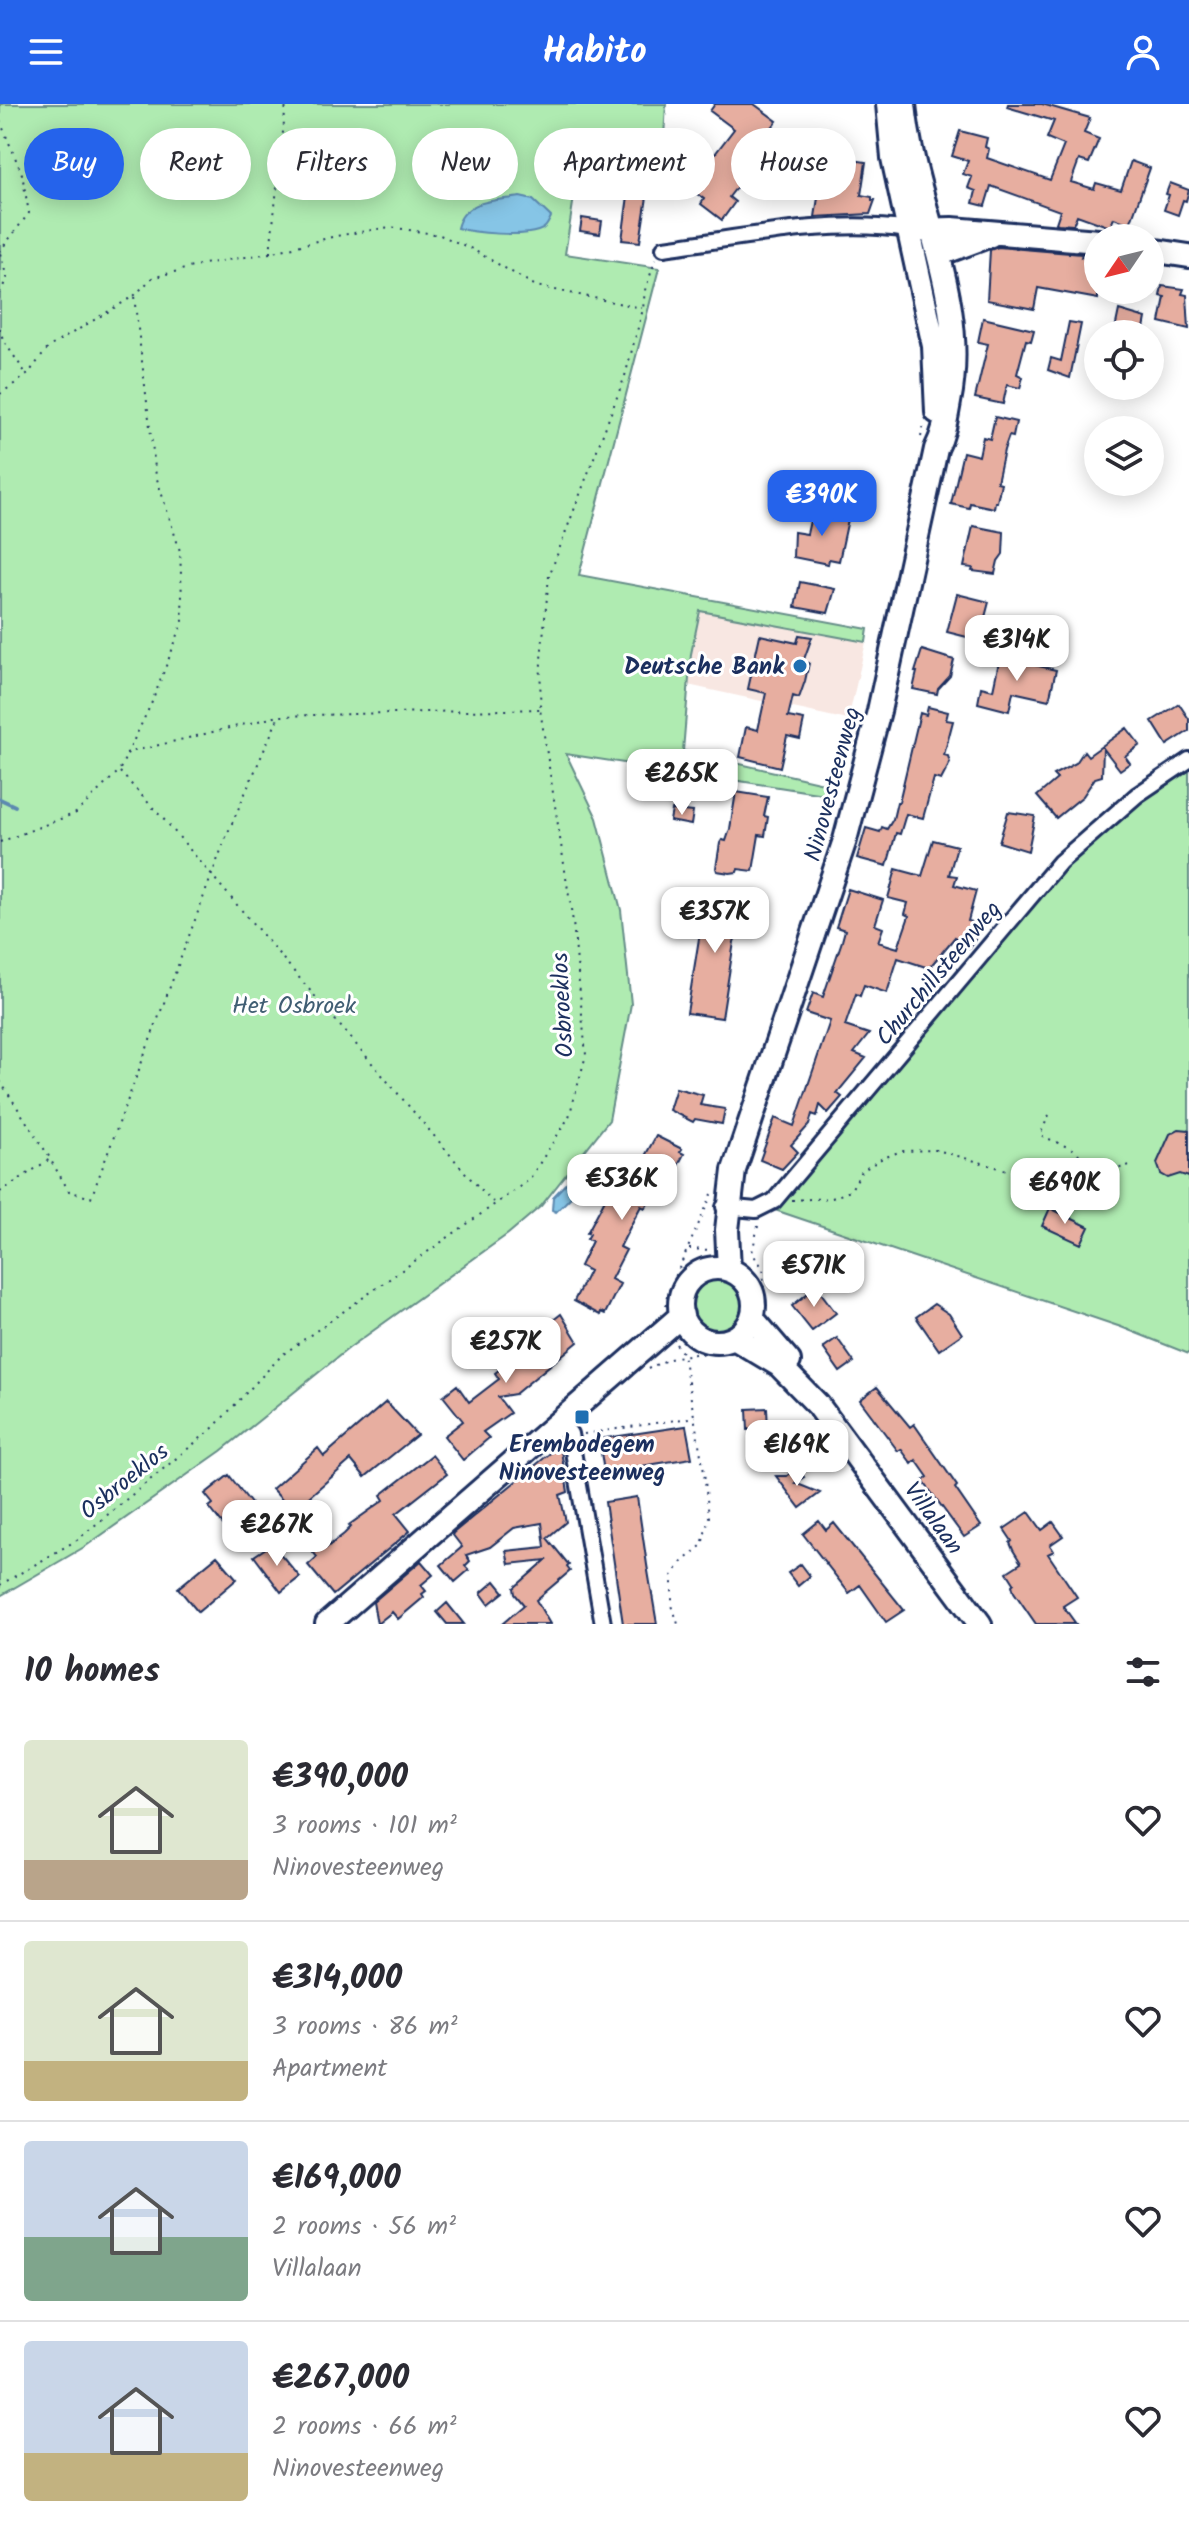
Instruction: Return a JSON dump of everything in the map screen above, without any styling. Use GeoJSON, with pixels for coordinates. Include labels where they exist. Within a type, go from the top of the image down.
{"type":"FeatureCollection","features":[{"type":"Feature","properties":{"kind":"main road","name":"Ninovesteenweg"},"geometry":{"type":"LineString","coordinates":[[719,1269],[726,1251],[725,1176],[845,840],[879,711],[938,399],[934,346],[893,158],[888,104]]}},
{"type":"Feature","properties":{"kind":"main road","name":"Ninovesteenweg"},"geometry":{"type":"LineString","coordinates":[[904,104],[912,153],[940,254],[955,331],[955,362],[942,437],[929,442]]}},
{"type":"Feature","properties":{"kind":"main road"},"geometry":{"type":"LineString","coordinates":[[908,230],[952,229],[1084,240]]}},
{"type":"Feature","properties":{"kind":"main road"},"geometry":{"type":"LineString","coordinates":[[908,230],[940,254],[994,234]]}},
{"type":"Feature","properties":{"kind":"main road"},"geometry":{"type":"LineString","coordinates":[[1164,252],[1189,256]]}},
{"type":"Feature","properties":{"kind":"main road"},"geometry":{"type":"LineString","coordinates":[[327,1624],[456,1509],[566,1429],[618,1368],[680,1320],[682,1292],[688,1281],[719,1269],[748,1283],[754,1306],[752,1318],[745,1330],[734,1338],[713,1342],[680,1320]]}},
{"type":"Feature","properties":{"kind":"main road","name":"Villalaan"},"geometry":{"type":"LineString","coordinates":[[752,1318],[790,1368],[815,1394],[818,1405],[980,1624]]}},
{"type":"Feature","properties":{"kind":"main road","name":"Villalaan"},"geometry":{"type":"LineString","coordinates":[[734,1338],[790,1368]]}},
{"type":"Feature","properties":{"kind":"street"},"geometry":{"type":"LineString","coordinates":[[664,248],[842,225],[877,225],[908,230]]}},
{"type":"Feature","properties":{"kind":"street","name":"Churchillsteenweg"},"geometry":{"type":"LineString","coordinates":[[774,1201],[1060,862],[1137,795],[1189,760]]}},
{"type":"Feature","properties":{"kind":"street"},"geometry":{"type":"LineString","coordinates":[[724,1207],[756,1210],[774,1201]]}},
{"type":"Feature","properties":{"kind":"street"},"geometry":{"type":"LineString","coordinates":[[566,1429],[603,1624]]}},
{"type":"Feature","properties":{"kind":"path"},"geometry":{"type":"LineString","coordinates":[[270,253],[286,104]]}},
{"type":"Feature","properties":{"kind":"path"},"geometry":{"type":"LineString","coordinates":[[0,121],[22,174],[29,213],[0,251],[7,278],[0,293]]}},
{"type":"Feature","properties":{"kind":"path"},"geometry":{"type":"LineString","coordinates":[[0,394],[27,375],[49,347],[134,296],[152,278],[203,264],[390,227],[440,235],[470,248],[536,286],[643,309]]}},
{"type":"Feature","properties":{"kind":"path","name":"Osbroeklos"},"geometry":{"type":"LineString","coordinates":[[0,1585],[77,1540],[213,1428],[282,1355],[529,1180],[569,1117],[586,1055],[573,922],[540,709],[549,576],[625,376],[645,290],[657,256],[664,248]]}},
{"type":"Feature","properties":{"kind":"path"},"geometry":{"type":"LineString","coordinates":[[0,842],[76,813],[119,771],[152,702],[183,622],[180,551],[156,476],[134,296]]}},
{"type":"Feature","properties":{"kind":"path"},"geometry":{"type":"LineString","coordinates":[[0,328],[3,340],[27,375]]}},
{"type":"Feature","properties":{"kind":"path"},"geometry":{"type":"LineString","coordinates":[[924,421],[929,442]]}},
{"type":"Feature","properties":{"kind":"path"},"geometry":{"type":"LineString","coordinates":[[125,754],[279,716],[540,709]]}},
{"type":"Feature","properties":{"kind":"path"},"geometry":{"type":"LineString","coordinates":[[0,1081],[69,1191],[91,1198],[226,837],[279,716]]}},
{"type":"Feature","properties":{"kind":"path"},"geometry":{"type":"LineString","coordinates":[[119,771],[494,1203]]}},
{"type":"Feature","properties":{"kind":"path"},"geometry":{"type":"LineString","coordinates":[[1049,1115],[1040,1135],[1072,1149],[1104,1173]]}},
{"type":"Feature","properties":{"kind":"path"},"geometry":{"type":"LineString","coordinates":[[774,1201],[822,1199],[850,1191],[862,1171],[901,1151],[937,1150],[1069,1184],[1130,1165]]}},
{"type":"Feature","properties":{"kind":"path"},"geometry":{"type":"LineString","coordinates":[[0,1192],[50,1159]]}},
{"type":"Feature","properties":{"kind":"path"},"geometry":{"type":"LineString","coordinates":[[680,1320],[667,1295],[725,1176]]}},
{"type":"Feature","properties":{"kind":"path"},"geometry":{"type":"LineString","coordinates":[[1058,1209],[1069,1184]]}},
{"type":"Feature","properties":{"kind":"path"},"geometry":{"type":"LineString","coordinates":[[678,1624],[672,1605],[671,1584],[676,1568],[702,1545],[709,1517],[683,1354]]}},
{"type":"Feature","properties":{"kind":"path"},"geometry":{"type":"LineString","coordinates":[[566,1429],[695,1417]]}},
{"type":"Feature","properties":{"kind":"shaded area"},"geometry":{"type":"Polygon","coordinates":[[[700,611],[866,642],[848,720],[688,685],[700,611]]]}},
{"type":"Feature","properties":{"kind":"green space","name":"Het Osbroek"},"geometry":{"type":"Polygon","coordinates":[[[0,104],[666,104],[665,128],[534,128],[534,200],[574,200],[565,254],[659,268],[579,575],[868,629],[866,642],[700,611],[691,654],[683,751],[832,785],[830,795],[566,754],[597,818],[621,910],[631,1004],[609,1120],[541,1206],[508,1234],[349,1348],[221,1451],[86,1546],[0,1596],[0,104]]]}},
{"type":"Feature","properties":{"kind":"green space"},"geometry":{"type":"Polygon","coordinates":[[[1189,768],[1189,1354],[1121,1327],[772,1209],[794,1188],[1064,867],[1140,801],[1189,768]]]}},
{"type":"Feature","properties":{"kind":"green space"},"geometry":{"type":"Polygon","coordinates":[[[716,1276],[727,1278],[736,1285],[743,1294],[743,1316],[736,1325],[727,1332],[716,1334],[705,1332],[696,1325],[689,1316],[687,1305],[689,1294],[696,1285],[705,1278],[716,1276]]]}},
{"type":"Feature","properties":{"kind":"water"},"geometry":{"type":"Polygon","coordinates":[[[518,197],[533,200],[551,217],[543,229],[510,234],[457,228],[461,218],[474,206],[499,200],[518,200],[518,197]]]}},
{"type":"Feature","properties":{"kind":"water"},"geometry":{"type":"Polygon","coordinates":[[[569,1180],[575,1184],[572,1196],[556,1212],[552,1210],[553,1197],[569,1180]]]}},
{"type":"Feature","properties":{"kind":"building"},"geometry":{"type":"Polygon","coordinates":[[[715,104],[754,104],[777,121],[771,128],[733,128],[710,111],[715,104]]]}},
{"type":"Feature","properties":{"kind":"building"},"geometry":{"type":"Polygon","coordinates":[[[1008,104],[1042,104],[1090,118],[1084,133],[1099,139],[1089,163],[1079,160],[1071,182],[1094,189],[1096,183],[1121,190],[1131,161],[1150,168],[1130,224],[1114,218],[1111,224],[1102,224],[1077,215],[1073,225],[1058,224],[1060,211],[991,186],[985,206],[973,203],[976,191],[968,188],[972,177],[963,174],[968,161],[952,156],[960,131],[987,138],[987,158],[1050,180],[1064,145],[1047,138],[1054,121],[1007,107],[1008,104]]]}},
{"type":"Feature","properties":{"kind":"building"},"geometry":{"type":"Polygon","coordinates":[[[731,133],[729,197],[735,202],[722,220],[701,204],[703,200],[715,200],[715,154],[731,133]]]}},
{"type":"Feature","properties":{"kind":"building"},"geometry":{"type":"Polygon","coordinates":[[[856,160],[866,162],[861,195],[875,200],[870,214],[815,217],[818,200],[856,200],[856,160]]]}},
{"type":"Feature","properties":{"kind":"building"},"geometry":{"type":"Polygon","coordinates":[[[1170,183],[1189,190],[1178,215],[1164,210],[1170,183]]]}},
{"type":"Feature","properties":{"kind":"building"},"geometry":{"type":"Polygon","coordinates":[[[627,200],[647,200],[640,242],[622,240],[627,200]]]}},
{"type":"Feature","properties":{"kind":"building"},"geometry":{"type":"Polygon","coordinates":[[[582,218],[602,221],[600,234],[580,231],[582,218]]]}},
{"type":"Feature","properties":{"kind":"building"},"geometry":{"type":"Polygon","coordinates":[[[998,247],[1082,254],[1084,296],[1038,288],[1034,309],[987,300],[990,250],[998,247]]]}},
{"type":"Feature","properties":{"kind":"building"},"geometry":{"type":"Polygon","coordinates":[[[1164,286],[1184,289],[1182,294],[1187,295],[1189,329],[1160,320],[1164,286]]]}},
{"type":"Feature","properties":{"kind":"building"},"geometry":{"type":"Polygon","coordinates":[[[1119,310],[1146,318],[1146,320],[1117,320],[1119,310]]]}},
{"type":"Feature","properties":{"kind":"building"},"geometry":{"type":"Polygon","coordinates":[[[983,318],[1034,330],[1031,341],[1026,340],[1017,374],[1023,377],[1020,388],[1007,385],[1003,404],[975,398],[988,344],[978,342],[983,318]]]}},
{"type":"Feature","properties":{"kind":"building"},"geometry":{"type":"Polygon","coordinates":[[[1069,322],[1081,324],[1070,378],[1048,370],[1051,358],[1061,361],[1069,322]]]}},
{"type":"Feature","properties":{"kind":"building"},"geometry":{"type":"Polygon","coordinates":[[[995,417],[1016,422],[1013,437],[1009,436],[1004,450],[997,482],[1001,483],[994,508],[970,503],[969,508],[951,504],[963,452],[979,456],[983,437],[990,439],[995,417]]]}},
{"type":"Feature","properties":{"kind":"building"},"geometry":{"type":"Polygon","coordinates":[[[835,508],[850,510],[839,561],[829,559],[828,564],[793,557],[794,532],[807,534],[811,516],[833,518],[835,508]]]}},
{"type":"Feature","properties":{"kind":"building"},"geometry":{"type":"Polygon","coordinates":[[[973,526],[1004,532],[1003,554],[995,574],[964,567],[973,526]]]}},
{"type":"Feature","properties":{"kind":"building"},"geometry":{"type":"Polygon","coordinates":[[[800,582],[835,589],[828,613],[795,607],[800,582]]]}},
{"type":"Feature","properties":{"kind":"building"},"geometry":{"type":"Polygon","coordinates":[[[957,594],[989,602],[979,640],[947,632],[957,594]]]}},
{"type":"Feature","properties":{"kind":"building"},"geometry":{"type":"Polygon","coordinates":[[[760,635],[797,643],[799,635],[812,637],[803,662],[809,663],[805,681],[799,698],[793,696],[788,717],[804,720],[800,739],[787,736],[780,767],[740,757],[746,727],[758,730],[766,693],[748,689],[760,635]]]}},
{"type":"Feature","properties":{"kind":"building"},"geometry":{"type":"Polygon","coordinates":[[[922,650],[954,660],[950,676],[937,694],[913,689],[922,650]]]}},
{"type":"Feature","properties":{"kind":"building"},"geometry":{"type":"Polygon","coordinates":[[[1000,657],[1056,670],[1049,700],[1013,692],[1009,711],[978,703],[981,687],[993,690],[1000,657]]]}},
{"type":"Feature","properties":{"kind":"building"},"geometry":{"type":"Polygon","coordinates":[[[1179,704],[1189,719],[1189,731],[1167,745],[1152,721],[1179,704]]]}},
{"type":"Feature","properties":{"kind":"building"},"geometry":{"type":"Polygon","coordinates":[[[928,707],[948,712],[946,720],[953,721],[944,755],[948,756],[950,763],[941,780],[934,778],[923,818],[906,814],[900,834],[896,833],[887,866],[857,858],[866,828],[880,832],[882,827],[887,829],[893,819],[920,713],[926,715],[928,707]]]}},
{"type":"Feature","properties":{"kind":"building"},"geometry":{"type":"Polygon","coordinates":[[[1127,728],[1140,745],[1125,756],[1130,763],[1120,770],[1103,748],[1102,776],[1095,778],[1083,796],[1056,818],[1037,796],[1057,779],[1053,775],[1076,763],[1084,751],[1088,756],[1127,728]]]}},
{"type":"Feature","properties":{"kind":"building"},"geometry":{"type":"Polygon","coordinates":[[[736,792],[768,797],[764,816],[768,817],[765,836],[759,835],[753,871],[717,871],[720,843],[726,841],[730,829],[736,792]]]}},
{"type":"Feature","properties":{"kind":"building"},"geometry":{"type":"Polygon","coordinates":[[[672,810],[693,812],[691,825],[670,821],[672,810]]]}},
{"type":"Feature","properties":{"kind":"building"},"geometry":{"type":"Polygon","coordinates":[[[1008,812],[1035,816],[1028,851],[999,842],[1008,812]]]}},
{"type":"Feature","properties":{"kind":"building"},"geometry":{"type":"Polygon","coordinates":[[[933,840],[957,846],[949,875],[957,876],[954,885],[976,891],[968,921],[985,925],[969,948],[955,937],[929,968],[898,958],[887,993],[864,985],[860,996],[856,994],[845,1026],[869,1034],[854,1053],[866,1058],[837,1093],[842,1097],[828,1113],[820,1105],[817,1116],[812,1114],[809,1125],[791,1145],[798,1152],[782,1169],[760,1160],[775,1118],[794,1126],[830,1021],[806,1013],[813,993],[823,997],[842,941],[845,930],[836,927],[848,889],[883,900],[875,925],[883,928],[878,942],[898,948],[909,916],[905,914],[908,903],[888,898],[896,869],[922,876],[933,840]]]}},
{"type":"Feature","properties":{"kind":"building"},"geometry":{"type":"Polygon","coordinates":[[[706,895],[749,902],[734,942],[722,1018],[687,1013],[706,895]]]}},
{"type":"Feature","properties":{"kind":"building"},"geometry":{"type":"Polygon","coordinates":[[[676,1088],[703,1095],[700,1105],[725,1109],[722,1124],[695,1119],[693,1122],[669,1110],[676,1088]]]}},
{"type":"Feature","properties":{"kind":"building"},"geometry":{"type":"Polygon","coordinates":[[[1179,1129],[1189,1130],[1189,1177],[1180,1174],[1168,1178],[1161,1174],[1157,1163],[1170,1134],[1179,1129]]]}},
{"type":"Feature","properties":{"kind":"building"},"geometry":{"type":"Polygon","coordinates":[[[656,1136],[682,1149],[680,1152],[684,1154],[669,1183],[661,1179],[645,1208],[641,1206],[633,1221],[620,1247],[626,1250],[611,1279],[620,1284],[605,1314],[601,1312],[600,1315],[574,1301],[589,1271],[580,1266],[592,1241],[587,1239],[590,1234],[587,1233],[611,1188],[616,1184],[619,1186],[632,1161],[640,1165],[656,1136]]]}},
{"type":"Feature","properties":{"kind":"building"},"geometry":{"type":"Polygon","coordinates":[[[1050,1208],[1089,1227],[1081,1244],[1042,1226],[1050,1208]]]}},
{"type":"Feature","properties":{"kind":"building"},"geometry":{"type":"Polygon","coordinates":[[[805,1243],[807,1273],[784,1275],[782,1244],[805,1243]]]}},
{"type":"Feature","properties":{"kind":"building"},"geometry":{"type":"Polygon","coordinates":[[[813,1289],[818,1289],[836,1313],[812,1331],[792,1306],[813,1289]]]}},
{"type":"Feature","properties":{"kind":"building"},"geometry":{"type":"Polygon","coordinates":[[[934,1304],[949,1314],[962,1334],[939,1350],[916,1317],[934,1304]]]}},
{"type":"Feature","properties":{"kind":"building"},"geometry":{"type":"Polygon","coordinates":[[[561,1314],[578,1342],[515,1394],[498,1397],[510,1413],[483,1432],[489,1438],[463,1460],[444,1436],[463,1421],[443,1396],[457,1385],[469,1402],[499,1379],[495,1373],[500,1369],[497,1366],[532,1339],[530,1335],[561,1314]]]}},
{"type":"Feature","properties":{"kind":"building"},"geometry":{"type":"Polygon","coordinates":[[[837,1338],[854,1362],[840,1372],[823,1348],[837,1338]]]}},
{"type":"Feature","properties":{"kind":"building"},"geometry":{"type":"Polygon","coordinates":[[[877,1387],[910,1427],[914,1424],[981,1526],[964,1537],[923,1481],[928,1477],[916,1460],[912,1464],[901,1449],[898,1451],[860,1400],[877,1387]]]}},
{"type":"Feature","properties":{"kind":"building"},"geometry":{"type":"Polygon","coordinates":[[[386,1402],[417,1435],[365,1477],[351,1460],[294,1510],[314,1534],[307,1540],[278,1507],[284,1502],[272,1489],[318,1448],[324,1456],[386,1402]]]}},
{"type":"Feature","properties":{"kind":"building"},"geometry":{"type":"Polygon","coordinates":[[[767,1408],[768,1429],[748,1430],[747,1409],[767,1408]]]}},
{"type":"Feature","properties":{"kind":"building"},"geometry":{"type":"Polygon","coordinates":[[[686,1426],[692,1458],[604,1472],[599,1439],[686,1426]]]}},
{"type":"Feature","properties":{"kind":"building"},"geometry":{"type":"Polygon","coordinates":[[[560,1445],[568,1492],[560,1495],[566,1522],[547,1538],[569,1565],[570,1571],[536,1600],[550,1624],[502,1624],[524,1605],[514,1588],[546,1560],[509,1564],[506,1551],[545,1547],[542,1523],[514,1528],[490,1547],[466,1555],[470,1561],[465,1566],[469,1570],[455,1582],[441,1565],[462,1547],[452,1534],[560,1445]]]}},
{"type":"Feature","properties":{"kind":"building"},"geometry":{"type":"Polygon","coordinates":[[[432,1455],[447,1474],[396,1514],[410,1531],[333,1595],[308,1565],[317,1557],[309,1547],[318,1538],[326,1548],[351,1527],[349,1525],[384,1500],[381,1495],[432,1455]]]}},
{"type":"Feature","properties":{"kind":"building"},"geometry":{"type":"Polygon","coordinates":[[[797,1468],[804,1477],[795,1483],[820,1493],[800,1508],[776,1476],[787,1476],[797,1468]]]}},
{"type":"Feature","properties":{"kind":"building"},"geometry":{"type":"Polygon","coordinates":[[[229,1475],[262,1518],[235,1540],[209,1507],[213,1504],[205,1494],[229,1475]]]}},
{"type":"Feature","properties":{"kind":"building"},"geometry":{"type":"Polygon","coordinates":[[[637,1497],[657,1624],[623,1624],[605,1502],[637,1497]]]}},
{"type":"Feature","properties":{"kind":"building"},"geometry":{"type":"Polygon","coordinates":[[[1029,1512],[1042,1530],[1053,1522],[1063,1536],[1050,1545],[1054,1551],[1048,1554],[1077,1597],[1063,1606],[1076,1624],[1036,1624],[1014,1592],[1014,1583],[1007,1572],[1021,1563],[1004,1529],[1029,1512]]]}},
{"type":"Feature","properties":{"kind":"building"},"geometry":{"type":"Polygon","coordinates":[[[819,1521],[826,1530],[834,1523],[904,1610],[886,1622],[860,1585],[849,1593],[803,1534],[819,1521]]]}},
{"type":"Feature","properties":{"kind":"building"},"geometry":{"type":"Polygon","coordinates":[[[272,1544],[300,1577],[281,1592],[254,1556],[272,1544]]]}},
{"type":"Feature","properties":{"kind":"building"},"geometry":{"type":"Polygon","coordinates":[[[217,1556],[237,1579],[198,1612],[178,1588],[217,1556]]]}},
{"type":"Feature","properties":{"kind":"building"},"geometry":{"type":"Polygon","coordinates":[[[421,1561],[433,1575],[421,1585],[426,1591],[422,1594],[424,1597],[398,1619],[392,1612],[377,1624],[373,1602],[421,1561]]]}},
{"type":"Feature","properties":{"kind":"building"},"geometry":{"type":"Polygon","coordinates":[[[801,1564],[810,1576],[798,1586],[788,1573],[801,1564]]]}},
{"type":"Feature","properties":{"kind":"building"},"geometry":{"type":"Polygon","coordinates":[[[495,1581],[504,1592],[489,1604],[481,1593],[495,1581]]]}},
{"type":"Feature","properties":{"kind":"building"},"geometry":{"type":"Polygon","coordinates":[[[447,1603],[464,1624],[447,1624],[437,1612],[447,1603]]]}},
{"type":"Feature","properties":{"kind":"waterway"},"geometry":{"type":"LineString","coordinates":[[0,799],[15,806]]}},
{"type":"Feature","properties":{"kind":"place","name":"Deutsche Bank"},"geometry":{"type":"Point","coordinates":[800,666]}},
{"type":"Feature","properties":{"kind":"place","name":"Erembodegem Ninovesteenweg"},"geometry":{"type":"Point","coordinates":[582,1417]}}]}
